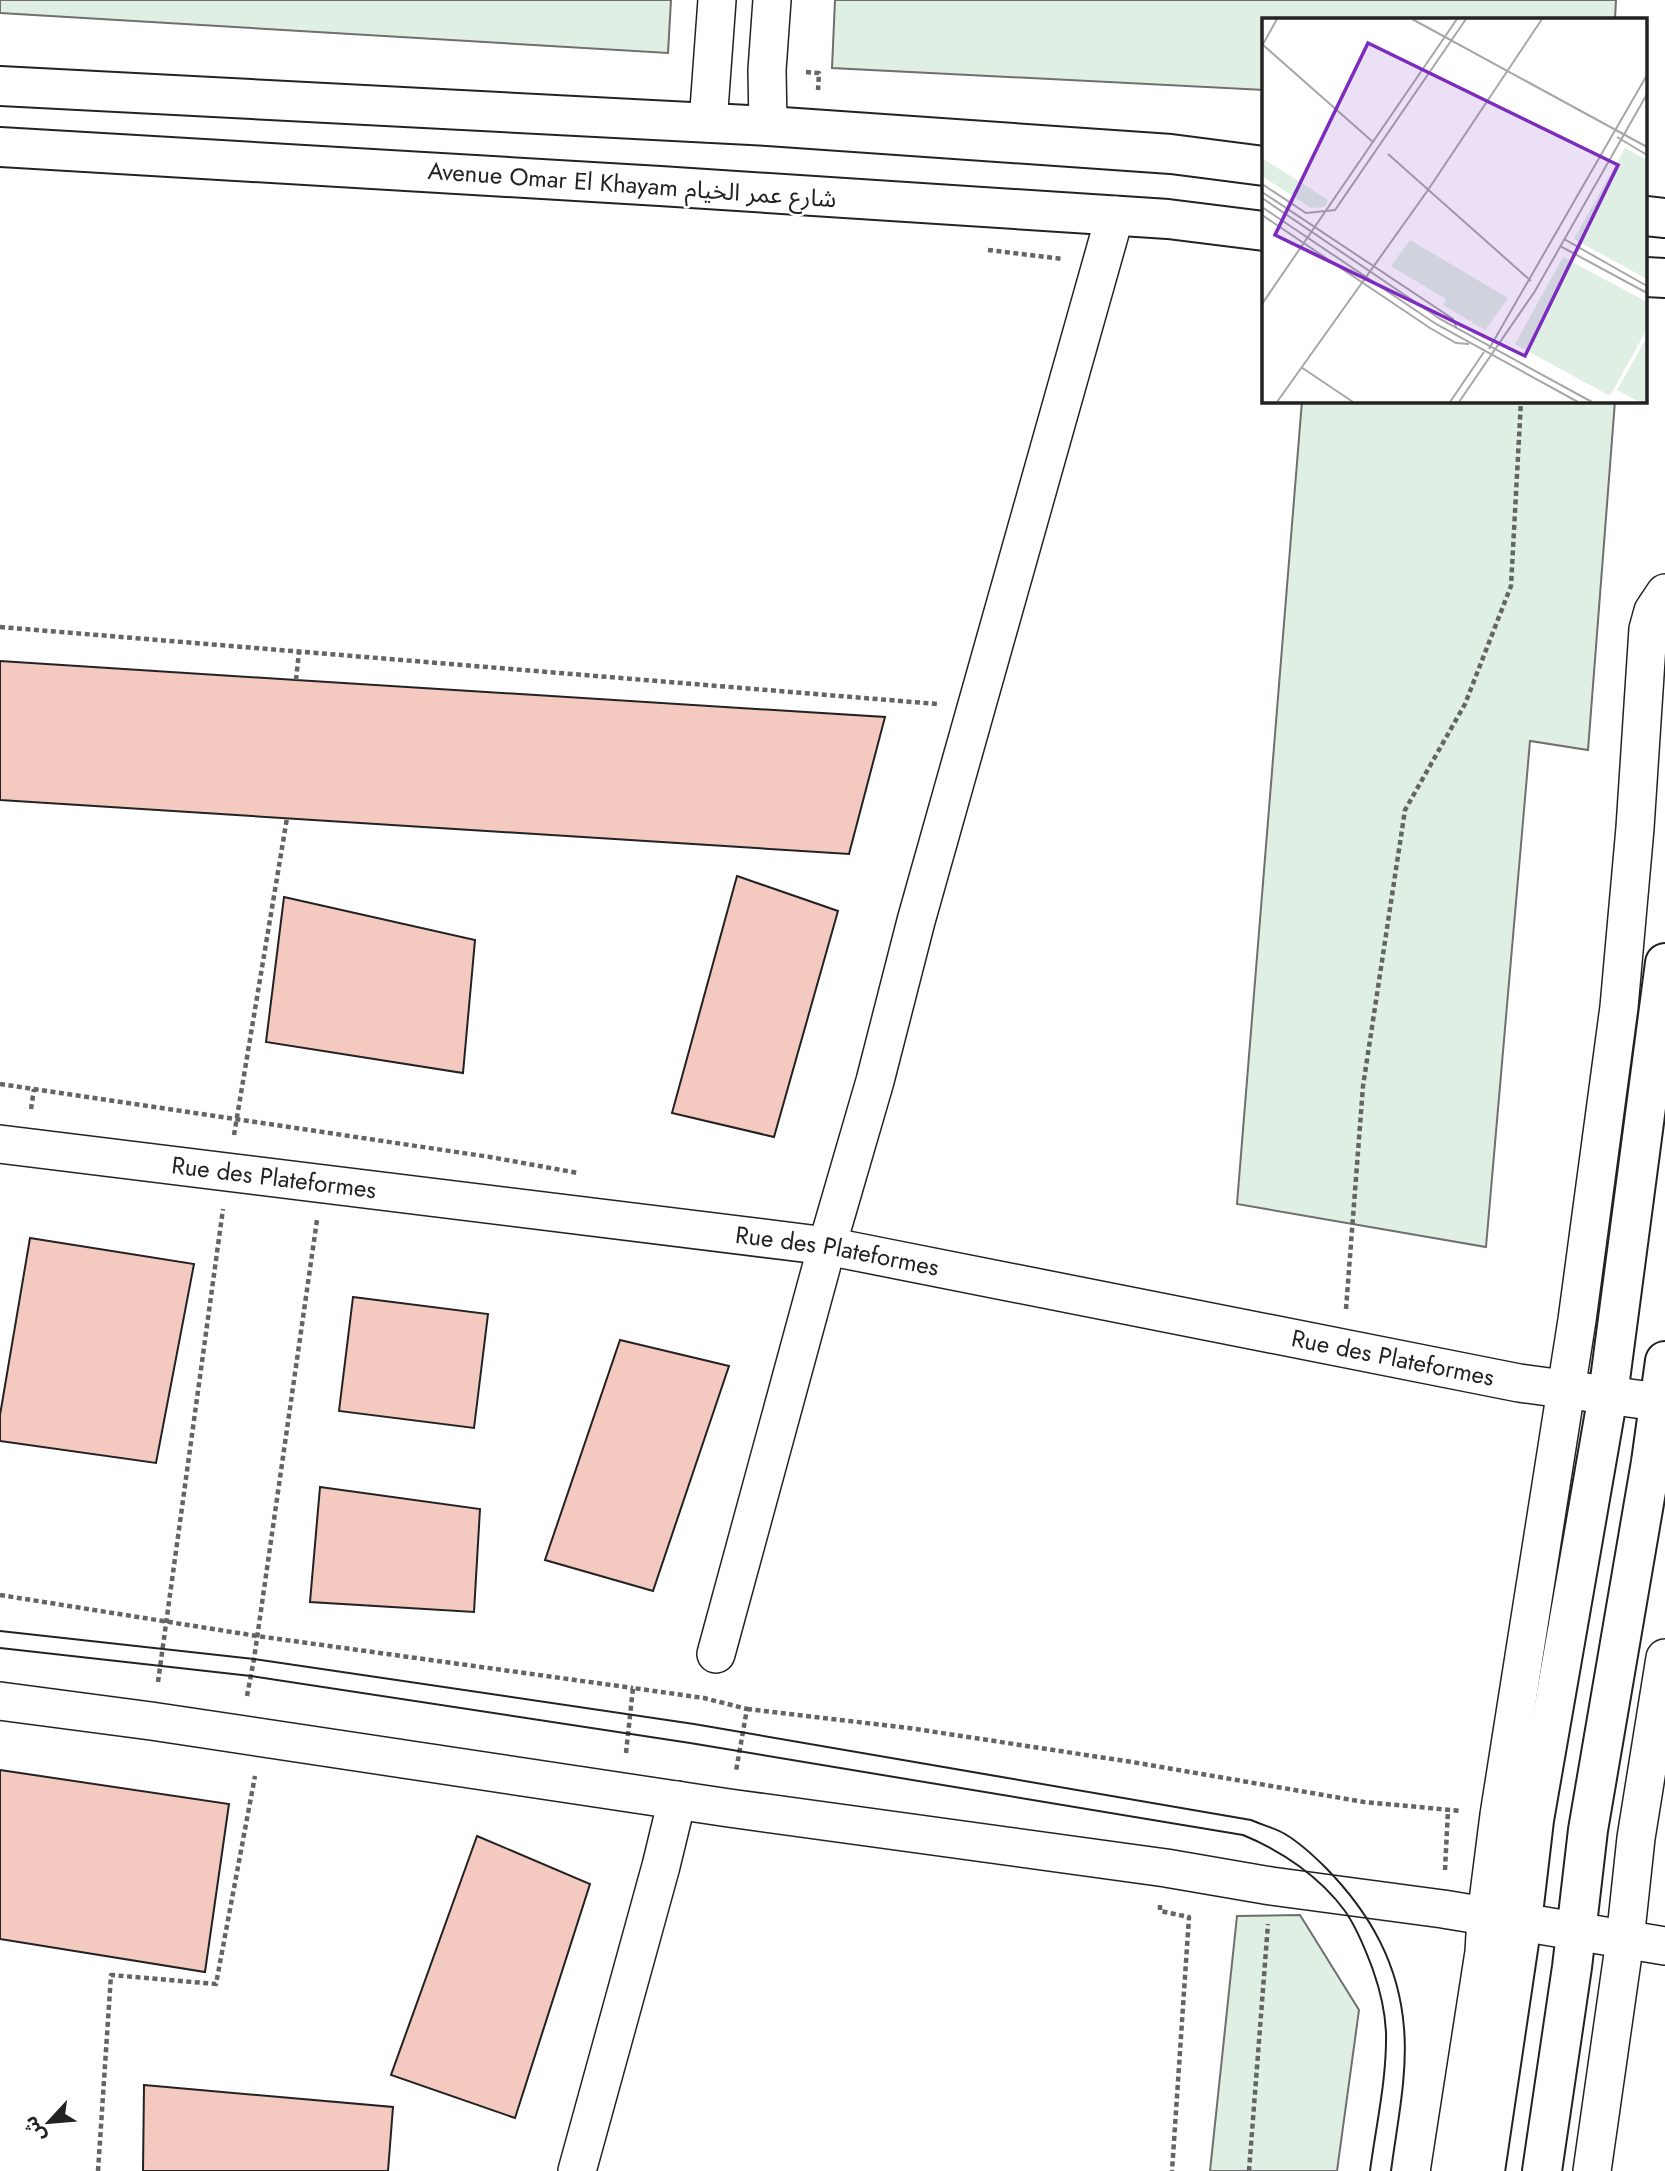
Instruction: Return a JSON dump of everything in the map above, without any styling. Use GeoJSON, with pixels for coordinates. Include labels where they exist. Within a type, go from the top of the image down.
{"type":"FeatureCollection","features":[{"type":"Feature","properties":{"kind":"street"},"geometry":{"type":"LineString","coordinates":[[708,124],[717,0]]}},
{"type":"Feature","properties":{"kind":"street"},"geometry":{"type":"LineString","coordinates":[[768,126],[767,70],[772,0]]}},
{"type":"Feature","properties":{"kind":"street"},"geometry":{"type":"LineString","coordinates":[[0,86],[768,126],[1171,154],[1262,166]]}},
{"type":"Feature","properties":{"kind":"street","name":"Avenue Omar El Khayam شارع عمر الخيام"},"geometry":{"type":"LineString","coordinates":[[0,147],[1115,215],[1262,231]]}},
{"type":"Feature","properties":{"kind":"street"},"geometry":{"type":"LineString","coordinates":[[716,1654],[827,1246],[872,1094],[916,921],[1115,215]]}},
{"type":"Feature","properties":{"kind":"street"},"geometry":{"type":"LineString","coordinates":[[1485,2171],[1504,1919],[1499,1815],[1579,1307],[1619,1007],[1635,828],[1648,629],[1653,611],[1665,593]]}},
{"type":"Feature","properties":{"kind":"street"},"geometry":{"type":"LineString","coordinates":[[1450,2171],[1484,1952],[1504,1919],[1534,1820],[1608,1395],[1665,963]]}},
{"type":"Feature","properties":{"kind":"street","name":"Rue des Plateformes"},"geometry":{"type":"LineString","coordinates":[[0,1144],[827,1246],[1520,1383],[1662,1403]]}},
{"type":"Feature","properties":{"kind":"street"},"geometry":{"type":"LineString","coordinates":[[1542,2171],[1577,1932],[1588,1830],[1662,1403],[1665,1361]]}},
{"type":"Feature","properties":{"kind":"street"},"geometry":{"type":"LineString","coordinates":[[1592,2171],[1625,1940],[1636,1838],[1665,1658]]}},
{"type":"Feature","properties":{"kind":"street"},"geometry":{"type":"LineString","coordinates":[[0,1701],[151,1721],[729,1808],[1166,1868],[1665,1945]]}},
{"type":"Feature","properties":{"kind":"street"},"geometry":{"type":"LineString","coordinates":[[577,2171],[662,1866],[677,1800]]}},
{"type":"Feature","properties":{"kind":"path"},"geometry":{"type":"LineString","coordinates":[[1344,1348],[1363,1086],[1405,810],[1465,704],[1511,586],[1521,402]]}},
{"type":"Feature","properties":{"kind":"path"},"geometry":{"type":"LineString","coordinates":[[0,627],[976,707]]}},
{"type":"Feature","properties":{"kind":"path"},"geometry":{"type":"LineString","coordinates":[[296,680],[299,652]]}},
{"type":"Feature","properties":{"kind":"path"},"geometry":{"type":"LineString","coordinates":[[151,1721],[228,1172],[288,818]]}},
{"type":"Feature","properties":{"kind":"path"},"geometry":{"type":"LineString","coordinates":[[0,1084],[582,1173]]}},
{"type":"Feature","properties":{"kind":"path"},"geometry":{"type":"LineString","coordinates":[[98,2171],[111,1975],[216,1984],[251,1737],[257,1636],[323,1184]]}},
{"type":"Feature","properties":{"kind":"path"},"geometry":{"type":"LineString","coordinates":[[0,1595],[257,1636],[704,1698],[747,1709],[909,1728],[1132,1762],[1364,1802],[1499,1815]]}},
{"type":"Feature","properties":{"kind":"path"},"geometry":{"type":"LineString","coordinates":[[621,1792],[632,1688]]}},
{"type":"Feature","properties":{"kind":"path"},"geometry":{"type":"LineString","coordinates":[[729,1808],[747,1709]]}},
{"type":"Feature","properties":{"kind":"path"},"geometry":{"type":"LineString","coordinates":[[1443,1909],[1448,1810]]}},
{"type":"Feature","properties":{"kind":"path"},"geometry":{"type":"LineString","coordinates":[[1166,1868],[1160,1911],[1189,1917],[1172,2171]]}},
{"type":"Feature","properties":{"kind":"path"},"geometry":{"type":"LineString","coordinates":[[1249,2171],[1271,1886]]}},
{"type":"Feature","properties":{"kind":"green space"},"geometry":{"type":"Polygon","coordinates":[[[0,0],[671,0],[668,53],[0,13],[0,0]]]}},
{"type":"Feature","properties":{"kind":"green space"},"geometry":{"type":"Polygon","coordinates":[[[835,0],[1616,0],[1615,18],[1262,18],[1262,90],[832,68],[835,0]]]}},
{"type":"Feature","properties":{"kind":"green space"},"geometry":{"type":"Polygon","coordinates":[[[1302,402],[1615,402],[1588,750],[1530,741],[1486,1247],[1237,1204],[1302,402]]]}},
{"type":"Feature","properties":{"kind":"green space"},"geometry":{"type":"Polygon","coordinates":[[[1300,1915],[1359,2010],[1337,2171],[1210,2171],[1237,1916],[1300,1915]]]}},
{"type":"Feature","properties":{"kind":"building"},"geometry":{"type":"Polygon","coordinates":[[[0,661],[885,717],[849,854],[0,800],[0,661]]]}},
{"type":"Feature","properties":{"kind":"building"},"geometry":{"type":"Polygon","coordinates":[[[737,876],[838,911],[774,1137],[672,1113],[737,876]]]}},
{"type":"Feature","properties":{"kind":"building"},"geometry":{"type":"Polygon","coordinates":[[[284,897],[475,940],[463,1073],[266,1042],[284,897]]]}},
{"type":"Feature","properties":{"kind":"building"},"geometry":{"type":"Polygon","coordinates":[[[30,1238],[194,1264],[156,1463],[0,1441],[0,1415],[30,1238]]]}},
{"type":"Feature","properties":{"kind":"building"},"geometry":{"type":"Polygon","coordinates":[[[353,1297],[488,1314],[474,1428],[339,1411],[353,1297]]]}},
{"type":"Feature","properties":{"kind":"building"},"geometry":{"type":"Polygon","coordinates":[[[620,1340],[729,1366],[653,1591],[545,1560],[620,1340]]]}},
{"type":"Feature","properties":{"kind":"building"},"geometry":{"type":"Polygon","coordinates":[[[320,1487],[480,1509],[474,1612],[310,1602],[320,1487]]]}},
{"type":"Feature","properties":{"kind":"building"},"geometry":{"type":"Polygon","coordinates":[[[0,1770],[229,1804],[205,1972],[0,1939],[0,1770]]]}},
{"type":"Feature","properties":{"kind":"building"},"geometry":{"type":"Polygon","coordinates":[[[477,1836],[590,1884],[515,2118],[391,2075],[477,1836]]]}},
{"type":"Feature","properties":{"kind":"building"},"geometry":{"type":"Polygon","coordinates":[[[144,2085],[393,2107],[388,2171],[143,2171],[144,2085]]]}},
{"type":"Feature","properties":{"kind":"tram line"},"geometry":{"type":"LineString","coordinates":[[0,1631],[254,1659],[694,1724],[1251,1820],[1273,1828],[1301,1846],[1342,1885],[1369,1922],[1389,1961],[1401,2005],[1405,2046],[1391,2171]]}},
{"type":"Feature","properties":{"kind":"tram line"},"geometry":{"type":"LineString","coordinates":[[0,1648],[251,1676],[690,1743],[1243,1835],[1286,1857],[1324,1887],[1349,1918],[1370,1963],[1382,2000],[1386,2032],[1383,2085],[1370,2171]]}}]}
